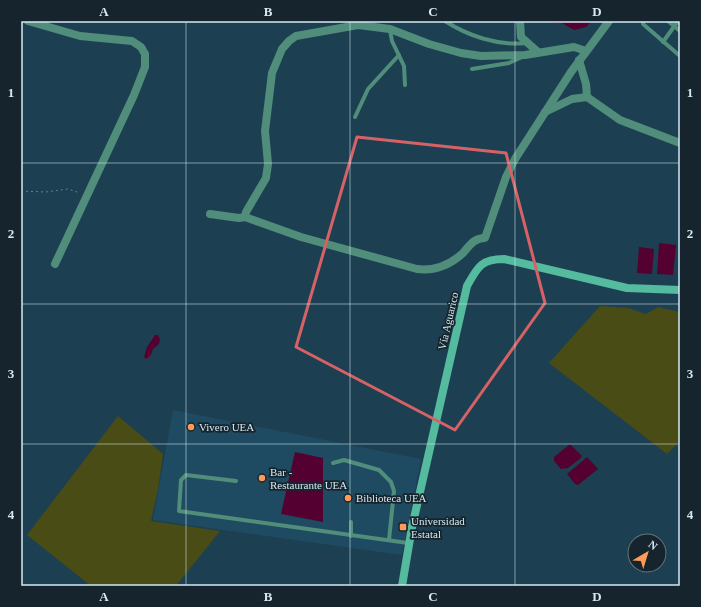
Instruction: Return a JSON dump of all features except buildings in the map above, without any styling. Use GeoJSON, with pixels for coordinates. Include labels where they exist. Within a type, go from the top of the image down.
{"type":"FeatureCollection","features":[{"type":"Feature","properties":{"kind":"street"},"geometry":{"type":"LineString","coordinates":[[28,21],[80,36],[132,41],[142,48],[145,54],[145,67],[134,95],[85,196],[55,264]]}},
{"type":"Feature","properties":{"kind":"street"},"geometry":{"type":"LineString","coordinates":[[520,21],[520,34],[526,43],[538,52]]}},
{"type":"Feature","properties":{"kind":"street"},"geometry":{"type":"LineString","coordinates":[[210,214],[239,218],[245,217],[301,237],[417,269],[430,270],[445,265],[461,254],[475,239],[485,238],[506,177],[544,112],[579,60],[609,21]]}},
{"type":"Feature","properties":{"kind":"street"},"geometry":{"type":"LineString","coordinates":[[245,217],[266,178],[268,164],[265,131],[270,80],[276,62],[289,41],[296,36],[358,25],[390,29],[461,53],[498,57],[525,55],[574,47],[586,51]]}},
{"type":"Feature","properties":{"kind":"street"},"geometry":{"type":"LineString","coordinates":[[579,60],[586,84],[587,97]]}},
{"type":"Feature","properties":{"kind":"street"},"geometry":{"type":"LineString","coordinates":[[544,112],[572,99],[587,97],[620,120],[680,143]]}},
{"type":"Feature","properties":{"kind":"street","name":"Vía Aguarico"},"geometry":{"type":"LineString","coordinates":[[402,586],[408,543],[467,286],[482,264],[491,259],[504,259],[627,288],[680,290]]}},
{"type":"Feature","properties":{"kind":"lane"},"geometry":{"type":"LineString","coordinates":[[444,21],[454,27],[496,42],[512,44],[526,43]]}},
{"type":"Feature","properties":{"kind":"lane"},"geometry":{"type":"LineString","coordinates":[[643,21],[643,24],[649,31],[680,56]]}},
{"type":"Feature","properties":{"kind":"lane"},"geometry":{"type":"LineString","coordinates":[[668,21],[680,31]]}},
{"type":"Feature","properties":{"kind":"lane"},"geometry":{"type":"LineString","coordinates":[[663,42],[678,21]]}},
{"type":"Feature","properties":{"kind":"lane"},"geometry":{"type":"LineString","coordinates":[[390,29],[392,41],[404,66],[405,85]]}},
{"type":"Feature","properties":{"kind":"lane"},"geometry":{"type":"LineString","coordinates":[[355,117],[368,89],[399,55]]}},
{"type":"Feature","properties":{"kind":"lane"},"geometry":{"type":"LineString","coordinates":[[472,69],[509,63],[525,55]]}},
{"type":"Feature","properties":{"kind":"lane"},"geometry":{"type":"LineString","coordinates":[[333,462],[344,460],[379,470],[391,482],[394,491],[389,540]]}},
{"type":"Feature","properties":{"kind":"lane"},"geometry":{"type":"LineString","coordinates":[[236,481],[186,475],[181,480],[179,511],[408,543]]}},
{"type":"Feature","properties":{"kind":"lane"},"geometry":{"type":"LineString","coordinates":[[351,536],[352,522]]}},
{"type":"Feature","properties":{"kind":"path"},"geometry":{"type":"LineString","coordinates":[[21,191],[46,192],[68,188],[85,196]]}},
{"type":"Feature","properties":{"kind":"highlighted area"},"geometry":{"type":"Polygon","coordinates":[[[357,137],[506,153],[545,303],[455,430],[296,347],[357,137]]]}},
{"type":"Feature","properties":{"kind":"shaded area"},"geometry":{"type":"Polygon","coordinates":[[[552,21],[592,21],[586,27],[574,30],[562,23],[552,23],[552,21]]]}},
{"type":"Feature","properties":{"kind":"shaded area"},"geometry":{"type":"Polygon","coordinates":[[[659,243],[676,245],[673,275],[657,274],[659,243]]]}},
{"type":"Feature","properties":{"kind":"shaded area"},"geometry":{"type":"Polygon","coordinates":[[[639,247],[654,249],[652,274],[637,273],[639,247]]]}},
{"type":"Feature","properties":{"kind":"shaded area"},"geometry":{"type":"Polygon","coordinates":[[[600,306],[628,308],[646,314],[658,307],[680,312],[680,441],[667,454],[549,363],[600,306]]]}},
{"type":"Feature","properties":{"kind":"shaded area"},"geometry":{"type":"Polygon","coordinates":[[[155,335],[158,335],[160,339],[159,344],[153,349],[151,355],[146,359],[144,357],[147,347],[155,335]]]}},
{"type":"Feature","properties":{"kind":"shaded area"},"geometry":{"type":"Polygon","coordinates":[[[173,410],[421,459],[402,555],[153,520],[173,410]]]}},
{"type":"Feature","properties":{"kind":"shaded area"},"geometry":{"type":"Polygon","coordinates":[[[118,416],[163,454],[158,489],[151,521],[220,531],[176,586],[91,586],[27,535],[118,416]]]}},
{"type":"Feature","properties":{"kind":"shaded area"},"geometry":{"type":"Polygon","coordinates":[[[571,445],[582,456],[568,468],[561,469],[554,461],[554,457],[571,445]]]}},
{"type":"Feature","properties":{"kind":"shaded area"},"geometry":{"type":"Polygon","coordinates":[[[295,452],[323,458],[323,522],[281,514],[295,452]]]}},
{"type":"Feature","properties":{"kind":"shaded area"},"geometry":{"type":"Polygon","coordinates":[[[587,457],[598,469],[578,485],[575,484],[567,474],[587,457]]]}},
{"type":"Feature","properties":{"kind":"place","name":"Vivero UEA"},"geometry":{"type":"Point","coordinates":[191,427]}},
{"type":"Feature","properties":{"kind":"place","name":"Bar - Restaurante UEA"},"geometry":{"type":"Point","coordinates":[262,478]}},
{"type":"Feature","properties":{"kind":"place","name":"Biblioteca UEA"},"geometry":{"type":"Point","coordinates":[348,498]}},
{"type":"Feature","properties":{"kind":"place","name":"Universidad Estatal"},"geometry":{"type":"Point","coordinates":[403,527]}}]}
